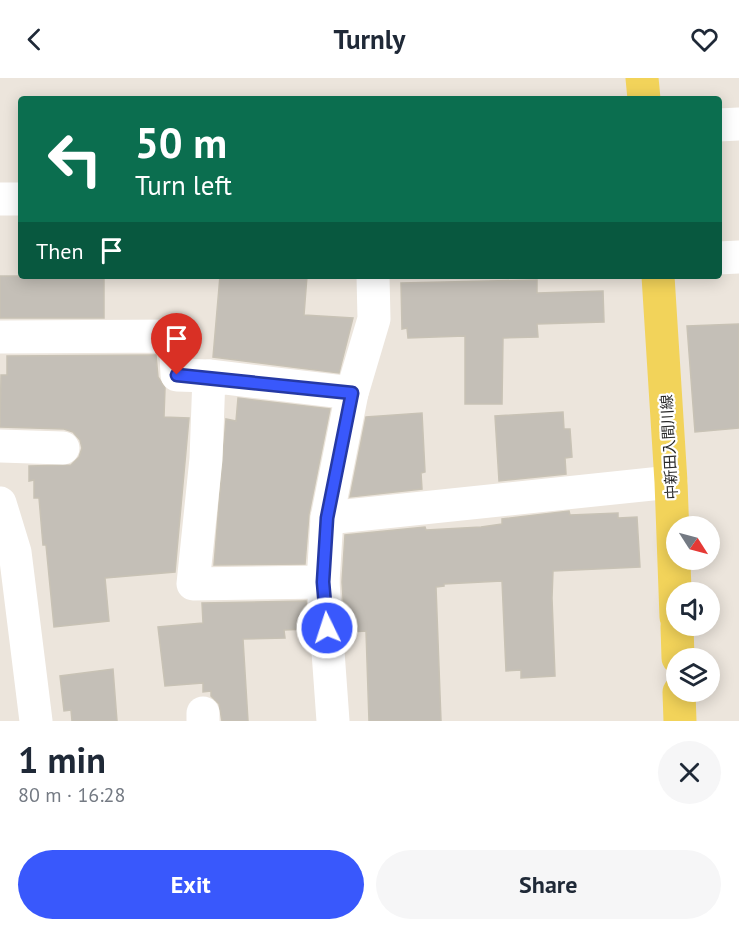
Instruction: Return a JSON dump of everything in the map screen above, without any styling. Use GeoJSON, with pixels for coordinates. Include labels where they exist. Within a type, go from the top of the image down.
{"type":"FeatureCollection","features":[{"type":"Feature","properties":{"kind":"main road"},"geometry":{"type":"LineString","coordinates":[[642,78],[644,96]]}},
{"type":"Feature","properties":{"kind":"main road","name":"中新田入間川線"},"geometry":{"type":"LineString","coordinates":[[658,279],[675,582]]}},
{"type":"Feature","properties":{"kind":"main road"},"geometry":{"type":"LineString","coordinates":[[679,702],[680,721]]}},
{"type":"Feature","properties":{"kind":"street"},"geometry":{"type":"LineString","coordinates":[[722,125],[739,123]]}},
{"type":"Feature","properties":{"kind":"street"},"geometry":{"type":"LineString","coordinates":[[0,199],[18,199]]}},
{"type":"Feature","properties":{"kind":"street"},"geometry":{"type":"LineString","coordinates":[[722,258],[739,257]]}},
{"type":"Feature","properties":{"kind":"street"},"geometry":{"type":"LineString","coordinates":[[333,721],[323,582],[327,518],[352,393],[374,319],[373,279]]}},
{"type":"Feature","properties":{"kind":"street"},"geometry":{"type":"LineString","coordinates":[[0,337],[176,336],[177,375],[208,376],[352,393]]}},
{"type":"Feature","properties":{"kind":"street"},"geometry":{"type":"LineString","coordinates":[[208,376],[206,459],[193,584],[323,582]]}},
{"type":"Feature","properties":{"kind":"street"},"geometry":{"type":"LineString","coordinates":[[0,446],[63,448]]}},
{"type":"Feature","properties":{"kind":"street"},"geometry":{"type":"LineString","coordinates":[[327,518],[671,482]]}},
{"type":"Feature","properties":{"kind":"street"},"geometry":{"type":"LineString","coordinates":[[0,503],[15,552],[13,662],[29,719]]}},
{"type":"Feature","properties":{"kind":"building"},"geometry":{"type":"Polygon","coordinates":[[[0,276],[18,276],[18,279],[104,279],[104,318],[0,318],[0,276]]]}},
{"type":"Feature","properties":{"kind":"building"},"geometry":{"type":"Polygon","coordinates":[[[220,279],[307,279],[304,315],[353,318],[339,373],[213,357],[220,279]]]}},
{"type":"Feature","properties":{"kind":"building"},"geometry":{"type":"Polygon","coordinates":[[[537,280],[537,293],[603,291],[604,322],[537,324],[538,337],[503,338],[502,404],[465,404],[465,336],[408,338],[407,328],[402,329],[401,283],[537,280]]]}},
{"type":"Feature","properties":{"kind":"building"},"geometry":{"type":"Polygon","coordinates":[[[739,324],[739,428],[695,432],[687,326],[739,324]]]}},
{"type":"Feature","properties":{"kind":"building"},"geometry":{"type":"Polygon","coordinates":[[[156,355],[158,377],[165,388],[164,417],[189,418],[175,572],[105,578],[109,621],[54,627],[39,498],[34,498],[34,480],[29,481],[29,466],[71,465],[79,457],[82,448],[80,440],[73,432],[64,429],[0,427],[1,375],[7,375],[7,356],[156,355]]]}},
{"type":"Feature","properties":{"kind":"building"},"geometry":{"type":"Polygon","coordinates":[[[238,398],[330,409],[309,514],[305,564],[214,565],[226,419],[236,421],[238,398]]]}},
{"type":"Feature","properties":{"kind":"building"},"geometry":{"type":"Polygon","coordinates":[[[563,412],[564,429],[570,429],[572,457],[565,458],[566,474],[499,481],[495,416],[563,412]]]}},
{"type":"Feature","properties":{"kind":"building"},"geometry":{"type":"Polygon","coordinates":[[[422,413],[425,472],[421,473],[422,489],[350,497],[366,417],[422,413]]]}},
{"type":"Feature","properties":{"kind":"building"},"geometry":{"type":"Polygon","coordinates":[[[569,511],[570,515],[618,513],[618,518],[637,517],[640,567],[553,571],[555,676],[521,678],[521,670],[506,671],[502,581],[444,584],[444,586],[436,587],[441,721],[369,721],[366,631],[351,632],[351,627],[345,627],[342,582],[345,535],[425,527],[426,530],[481,527],[502,524],[502,519],[569,511]]]}},
{"type":"Feature","properties":{"kind":"building"},"geometry":{"type":"Polygon","coordinates":[[[306,601],[308,629],[284,630],[285,638],[243,639],[248,721],[222,721],[219,704],[211,696],[211,691],[203,692],[203,683],[165,686],[158,627],[203,623],[202,603],[306,601]]]}},
{"type":"Feature","properties":{"kind":"building"},"geometry":{"type":"Polygon","coordinates":[[[113,669],[117,721],[72,721],[71,710],[64,711],[60,676],[113,669]]]}},
{"type":"Feature","properties":{"kind":"route"},"geometry":{"type":"LineString","coordinates":[[177,375],[208,376],[352,393],[327,518],[323,582],[327,628]]}}]}
